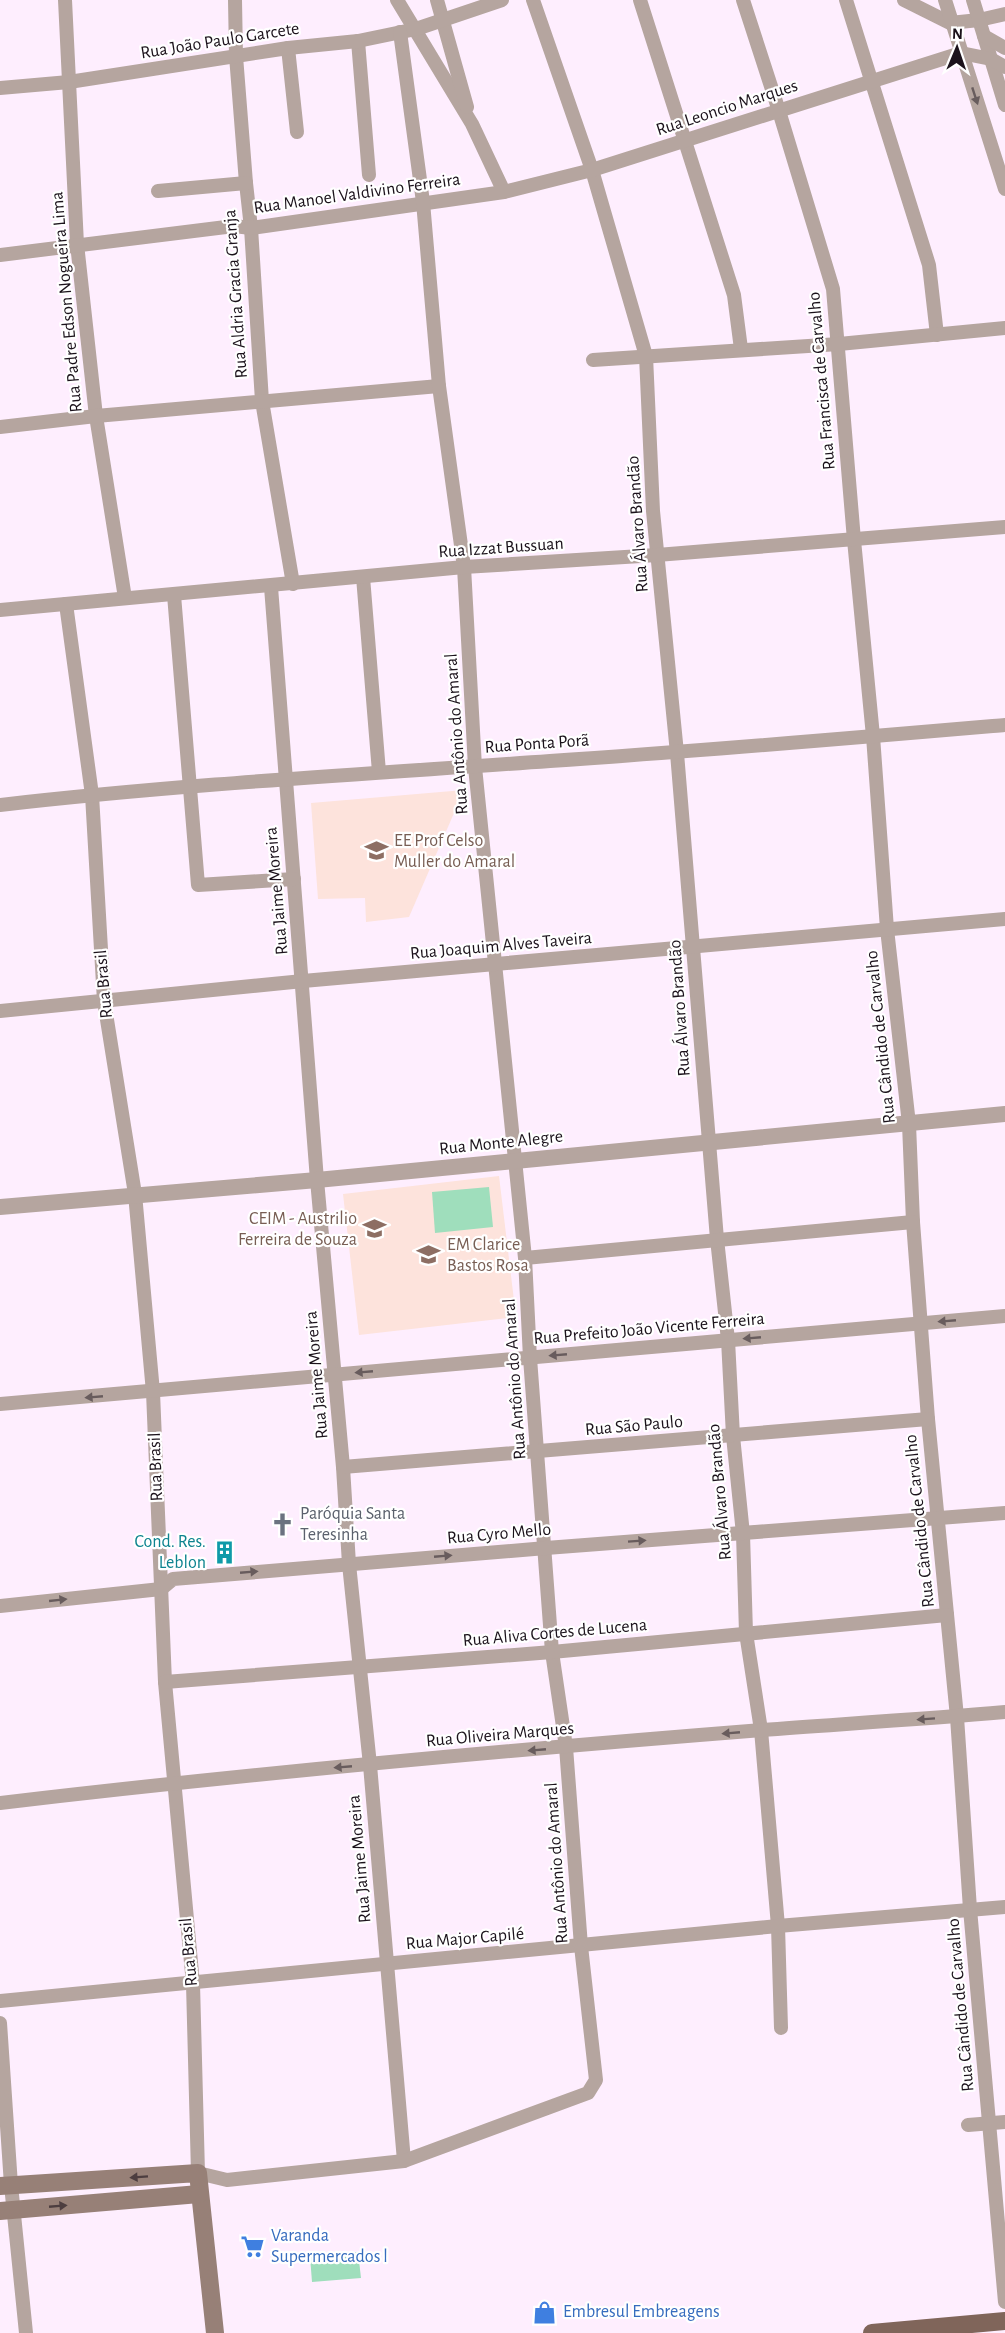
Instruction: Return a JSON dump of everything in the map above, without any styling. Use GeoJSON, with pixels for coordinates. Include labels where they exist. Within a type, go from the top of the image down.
{"type":"FeatureCollection","features":[{"type":"Feature","properties":{"kind":"main road"},"geometry":{"type":"LineString","coordinates":[[5,2185],[198,2173]]}},
{"type":"Feature","properties":{"kind":"main road","name":"Rua Brasil"},"geometry":{"type":"LineString","coordinates":[[198,2173],[215,2333]]}},
{"type":"Feature","properties":{"kind":"main road"},"geometry":{"type":"LineString","coordinates":[[7,2210],[199,2194]]}},
{"type":"Feature","properties":{"kind":"main road"},"geometry":{"type":"LineString","coordinates":[[872,2333],[1005,2321]]}},
{"type":"Feature","properties":{"kind":"street","name":"Rua Padre Edson Nogueira Lima"},"geometry":{"type":"LineString","coordinates":[[65,0],[77,244],[96,416],[125,598]]}},
{"type":"Feature","properties":{"kind":"street","name":"Rua Aldria Gracia Granja"},"geometry":{"type":"LineString","coordinates":[[235,0],[236,56],[251,228],[262,401],[293,584]]}},
{"type":"Feature","properties":{"kind":"street"},"geometry":{"type":"LineString","coordinates":[[398,0],[472,124],[504,192]]}},
{"type":"Feature","properties":{"kind":"street"},"geometry":{"type":"LineString","coordinates":[[437,0],[472,124]]}},
{"type":"Feature","properties":{"kind":"street","name":"Rua João Paulo Garcete"},"geometry":{"type":"LineString","coordinates":[[0,88],[69,82],[288,48],[358,41],[416,29],[502,0]]}},
{"type":"Feature","properties":{"kind":"street","name":"Rua Álvaro Brandão"},"geometry":{"type":"LineString","coordinates":[[533,0],[592,170],[646,356],[657,555],[677,753],[717,1239],[728,1340],[733,1436],[743,1534],[746,1633],[761,1730],[778,1926],[781,2028]]}},
{"type":"Feature","properties":{"kind":"street"},"geometry":{"type":"LineString","coordinates":[[640,0],[734,295],[741,349]]}},
{"type":"Feature","properties":{"kind":"street","name":"Rua Francisca de Carvalho"},"geometry":{"type":"LineString","coordinates":[[742,0],[779,111],[833,290],[873,736]]}},
{"type":"Feature","properties":{"kind":"street"},"geometry":{"type":"LineString","coordinates":[[846,0],[929,265],[937,335]]}},
{"type":"Feature","properties":{"kind":"street"},"geometry":{"type":"LineString","coordinates":[[904,0],[950,23],[1005,14]]}},
{"type":"Feature","properties":{"kind":"street"},"geometry":{"type":"LineString","coordinates":[[945,0],[950,23],[1005,189]]}},
{"type":"Feature","properties":{"kind":"street"},"geometry":{"type":"LineString","coordinates":[[973,0],[1005,105]]}},
{"type":"Feature","properties":{"kind":"street","name":"Rua Antônio do Amaral"},"geometry":{"type":"LineString","coordinates":[[400,32],[423,202],[440,386],[464,567],[475,766],[525,1258],[530,1358],[552,1652],[566,1747],[580,1947],[596,2080],[588,2093],[404,2160]]}},
{"type":"Feature","properties":{"kind":"street"},"geometry":{"type":"LineString","coordinates":[[984,36],[1005,48]]}},
{"type":"Feature","properties":{"kind":"street"},"geometry":{"type":"LineString","coordinates":[[358,41],[369,175]]}},
{"type":"Feature","properties":{"kind":"street"},"geometry":{"type":"LineString","coordinates":[[288,48],[297,132]]}},
{"type":"Feature","properties":{"kind":"street"},"geometry":{"type":"LineString","coordinates":[[961,53],[991,59],[1005,67]]}},
{"type":"Feature","properties":{"kind":"street","name":"Rua Leoncio Marques"},"geometry":{"type":"LineString","coordinates":[[504,192],[592,170],[961,53]]}},
{"type":"Feature","properties":{"kind":"street"},"geometry":{"type":"LineString","coordinates":[[158,191],[246,183]]}},
{"type":"Feature","properties":{"kind":"street","name":"Rua Manoel Valdivino Ferreira"},"geometry":{"type":"LineString","coordinates":[[0,255],[234,226],[251,228],[504,192]]}},
{"type":"Feature","properties":{"kind":"street"},"geometry":{"type":"LineString","coordinates":[[593,360],[839,344],[1005,328]]}},
{"type":"Feature","properties":{"kind":"street"},"geometry":{"type":"LineString","coordinates":[[0,427],[96,416],[440,386]]}},
{"type":"Feature","properties":{"kind":"street","name":"Rua Izzat Bussuan"},"geometry":{"type":"LineString","coordinates":[[0,610],[271,587],[464,567],[657,555],[1005,527]]}},
{"type":"Feature","properties":{"kind":"street"},"geometry":{"type":"LineString","coordinates":[[363,577],[380,772]]}},
{"type":"Feature","properties":{"kind":"street","name":"Rua Jaime Moreira"},"geometry":{"type":"LineString","coordinates":[[271,587],[349,1564],[370,1765],[404,2160]]}},
{"type":"Feature","properties":{"kind":"street"},"geometry":{"type":"LineString","coordinates":[[174,595],[198,885],[294,879]]}},
{"type":"Feature","properties":{"kind":"street","name":"Rua Brasil"},"geometry":{"type":"LineString","coordinates":[[66,604],[92,795],[104,1001],[135,1194],[153,1392],[165,1682],[193,1984],[198,2173]]}},
{"type":"Feature","properties":{"kind":"street","name":"Rua Ponta Porã"},"geometry":{"type":"LineString","coordinates":[[0,805],[92,795],[380,772],[677,753],[1005,725]]}},
{"type":"Feature","properties":{"kind":"street","name":"Rua Cândido de Carvalho"},"geometry":{"type":"LineString","coordinates":[[873,736],[887,929],[909,1124],[913,1222],[928,1419],[957,1717],[970,1910],[1005,2302]]}},
{"type":"Feature","properties":{"kind":"street","name":"Rua Joaquim Alves Taveira"},"geometry":{"type":"LineString","coordinates":[[0,1011],[303,981],[1005,919]]}},
{"type":"Feature","properties":{"kind":"street","name":"Rua Monte Alegre"},"geometry":{"type":"LineString","coordinates":[[0,1207],[317,1180],[1005,1114]]}},
{"type":"Feature","properties":{"kind":"street"},"geometry":{"type":"LineString","coordinates":[[525,1258],[913,1222]]}},
{"type":"Feature","properties":{"kind":"street","name":"Rua Prefeito João Vicente Ferreira"},"geometry":{"type":"LineString","coordinates":[[0,1404],[1005,1316]]}},
{"type":"Feature","properties":{"kind":"street","name":"Rua São Paulo"},"geometry":{"type":"LineString","coordinates":[[343,1467],[928,1419]]}},
{"type":"Feature","properties":{"kind":"street","name":"Rua Cyro Mello"},"geometry":{"type":"LineString","coordinates":[[0,1606],[160,1589],[173,1578],[1005,1514]]}},
{"type":"Feature","properties":{"kind":"street","name":"Rua Aliva Cortes de Lucena"},"geometry":{"type":"LineString","coordinates":[[165,1682],[552,1652],[947,1615]]}},
{"type":"Feature","properties":{"kind":"street","name":"Rua Oliveira Marques"},"geometry":{"type":"LineString","coordinates":[[0,1803],[174,1782],[761,1730],[1005,1713]]}},
{"type":"Feature","properties":{"kind":"street","name":"Rua Major Capilé"},"geometry":{"type":"LineString","coordinates":[[0,2001],[580,1947],[778,1926],[1005,1907]]}},
{"type":"Feature","properties":{"kind":"street"},"geometry":{"type":"LineString","coordinates":[[0,2024],[7,2210],[26,2333]]}},
{"type":"Feature","properties":{"kind":"street"},"geometry":{"type":"LineString","coordinates":[[968,2125],[1005,2122]]}},
{"type":"Feature","properties":{"kind":"street"},"geometry":{"type":"LineString","coordinates":[[198,2173],[227,2180],[404,2160]]}},
{"type":"Feature","properties":{"kind":"street"},"geometry":{"type":"LineString","coordinates":[[199,2194],[227,2180]]}},
{"type":"Feature","properties":{"kind":"shaded area","name":"EE Prof Celso Muller do Amaral"},"geometry":{"type":"Polygon","coordinates":[[[464,790],[409,917],[366,922],[365,898],[318,899],[311,803],[464,790]]]}},
{"type":"Feature","properties":{"kind":"shaded area","name":"EM Clarice Bastos Rosa"},"geometry":{"type":"Polygon","coordinates":[[[499,1176],[516,1317],[359,1335],[343,1194],[499,1176]]]}},
{"type":"Feature","properties":{"kind":"green space"},"geometry":{"type":"Polygon","coordinates":[[[489,1187],[493,1227],[435,1233],[432,1192],[489,1187]]]}},
{"type":"Feature","properties":{"kind":"green space"},"geometry":{"type":"Polygon","coordinates":[[[358,2252],[361,2278],[312,2282],[310,2256],[358,2252]]]}},
{"type":"Feature","properties":{"kind":"place","name":"EE Prof Celso Muller do Amaral"},"geometry":{"type":"Point","coordinates":[376,851]}},
{"type":"Feature","properties":{"kind":"place","name":"CEIM - Austrilio Ferreira de Souza"},"geometry":{"type":"Point","coordinates":[375,1229]}},
{"type":"Feature","properties":{"kind":"place","name":"EM Clarice Bastos Rosa"},"geometry":{"type":"Point","coordinates":[429,1255]}},
{"type":"Feature","properties":{"kind":"place","name":"Paróquia Santa Teresinha"},"geometry":{"type":"Point","coordinates":[282,1524]}},
{"type":"Feature","properties":{"kind":"place","name":"Cond. Res. Leblon"},"geometry":{"type":"Point","coordinates":[224,1552]}},
{"type":"Feature","properties":{"kind":"place","name":"Varanda Supermercados l"},"geometry":{"type":"Point","coordinates":[253,2246]}},
{"type":"Feature","properties":{"kind":"place","name":"Embresul Embreagens"},"geometry":{"type":"Point","coordinates":[545,2312]}}]}
